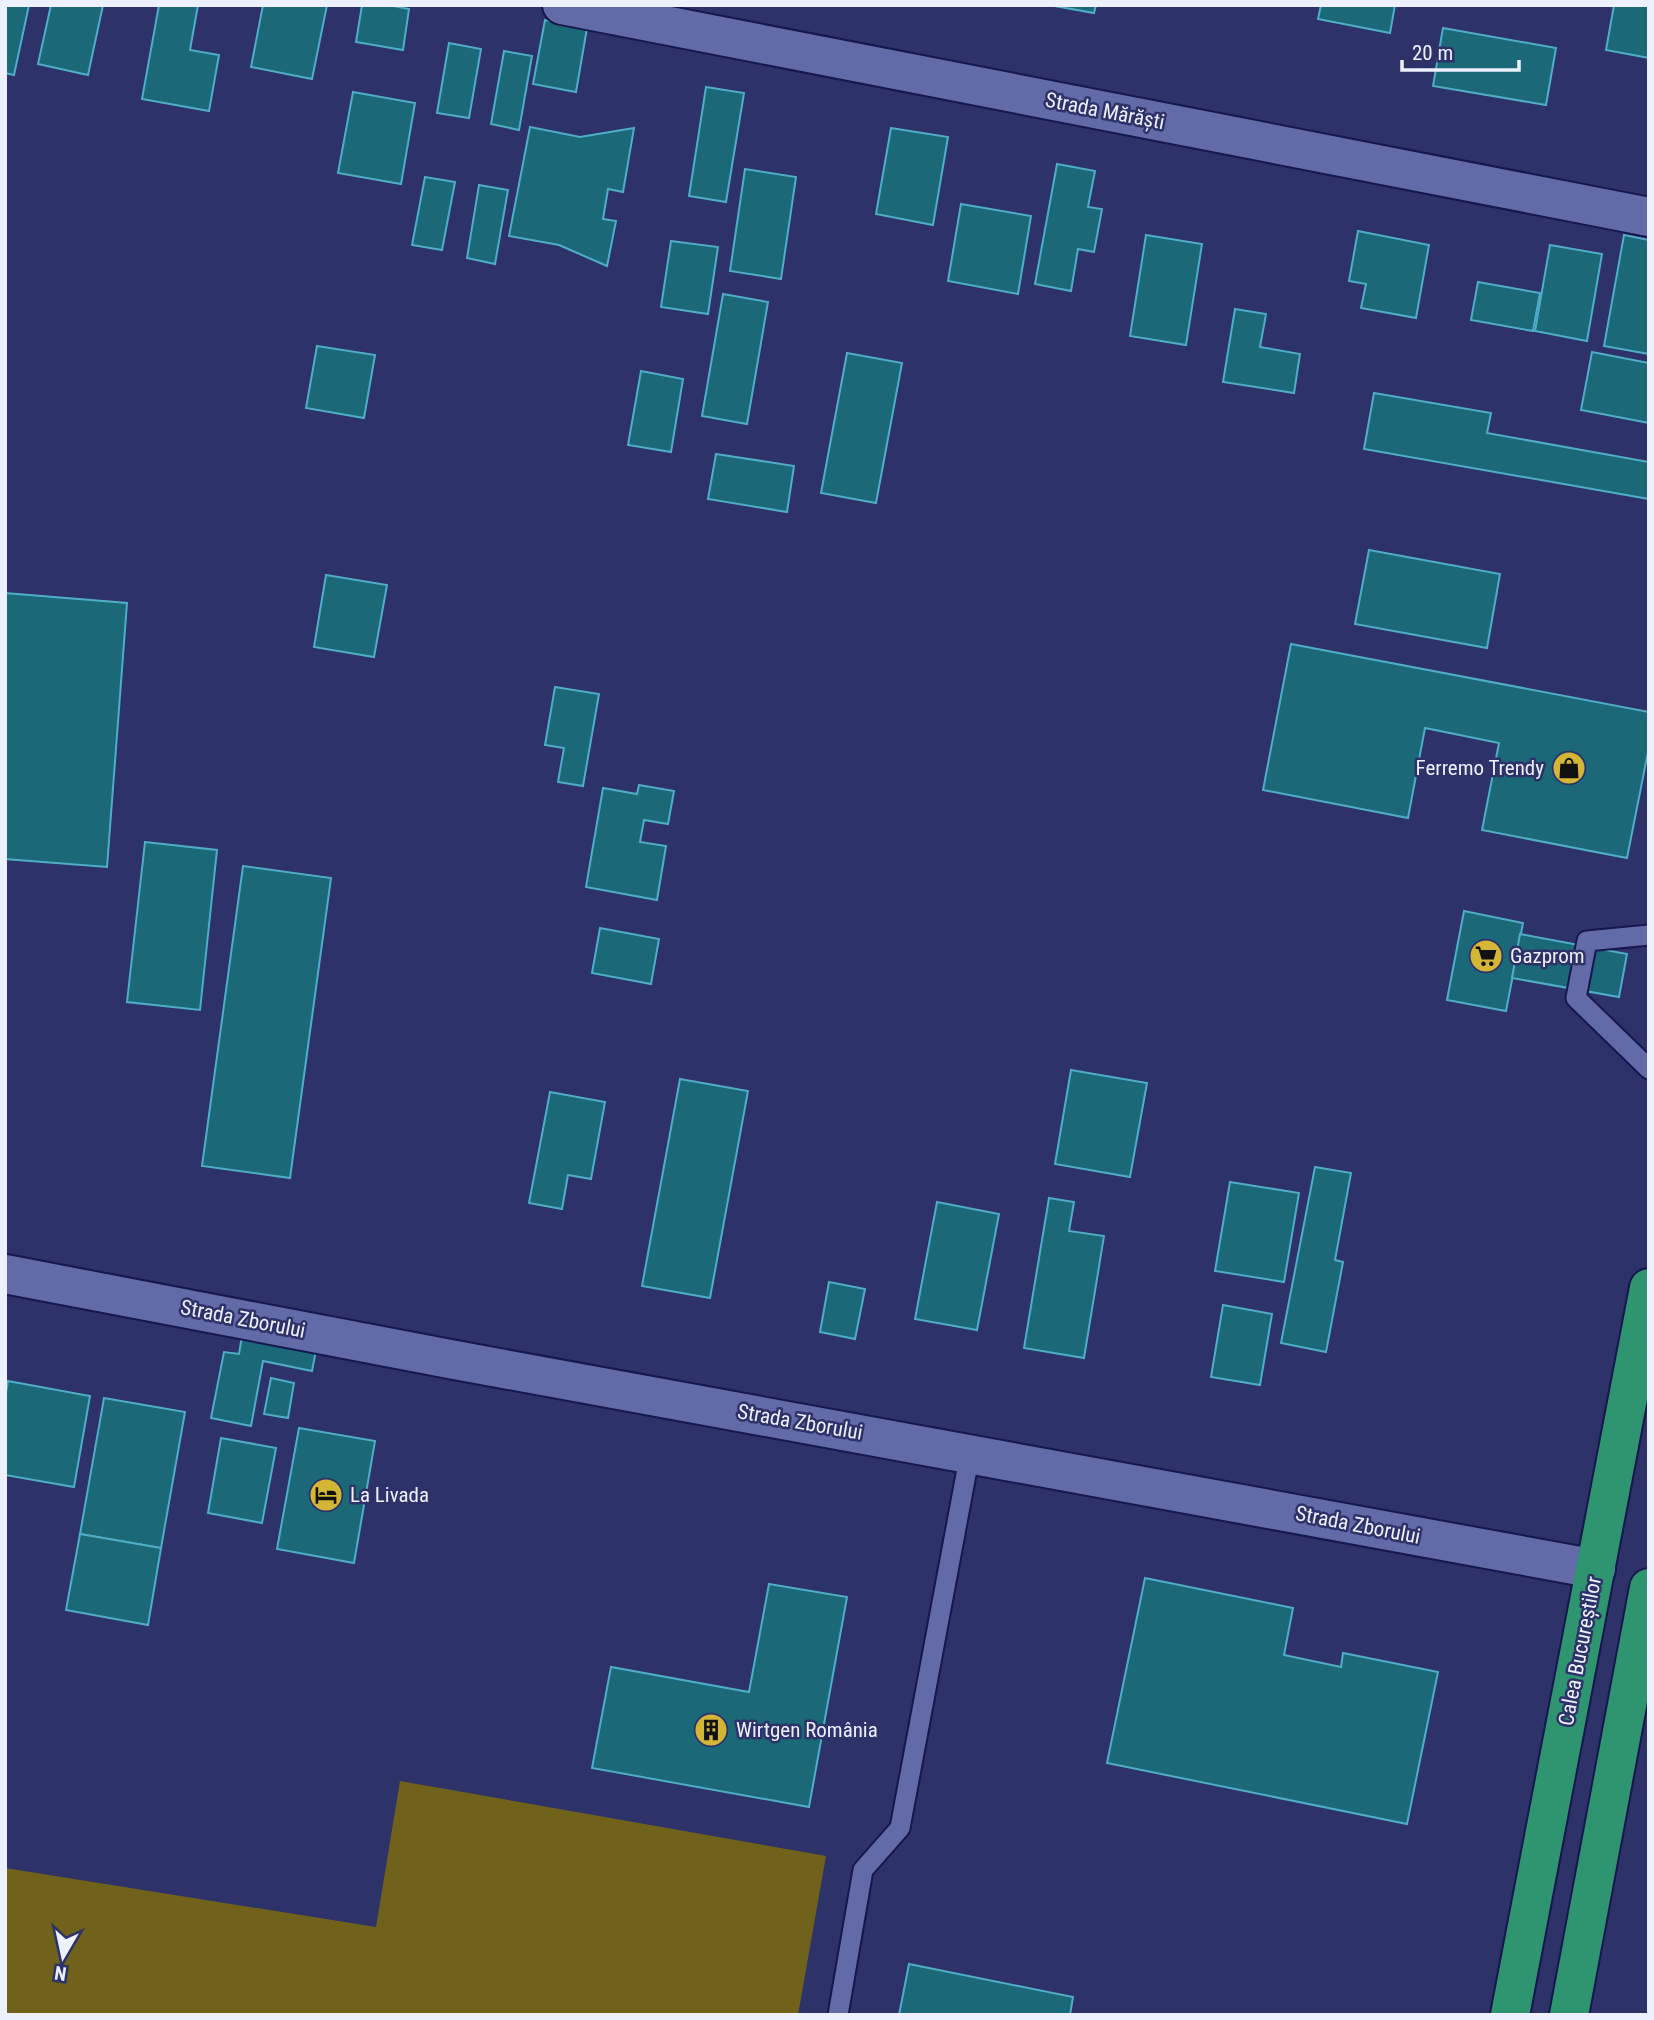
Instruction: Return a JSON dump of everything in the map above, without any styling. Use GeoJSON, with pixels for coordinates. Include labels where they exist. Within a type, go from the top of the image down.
{"type":"FeatureCollection","features":[{"type":"Feature","properties":{"kind":"highway","name":"Calea Bucureștilor"},"geometry":{"type":"LineString","coordinates":[[1510,2015],[1649,1288]]}},
{"type":"Feature","properties":{"kind":"highway"},"geometry":{"type":"LineString","coordinates":[[1569,2015],[1649,1588]]}},
{"type":"Feature","properties":{"kind":"street","name":"Strada Mărăști"},"geometry":{"type":"LineString","coordinates":[[562,5],[1649,217]]}},
{"type":"Feature","properties":{"kind":"street","name":"Strada Zborului"},"geometry":{"type":"LineString","coordinates":[[5,1274],[455,1360],[1596,1569]]}},
{"type":"Feature","properties":{"kind":"lane"},"geometry":{"type":"LineString","coordinates":[[1649,935],[1587,941],[1576,998],[1649,1069]]}},
{"type":"Feature","properties":{"kind":"lane"},"geometry":{"type":"LineString","coordinates":[[838,2015],[863,1871],[900,1828],[970,1453]]}},
{"type":"Feature","properties":{"kind":"shaded area"},"geometry":{"type":"Polygon","coordinates":[[[400,1781],[826,1856],[798,2015],[5,2015],[5,1868],[376,1927],[400,1781]]]}},
{"type":"Feature","properties":{"kind":"building"},"geometry":{"type":"Polygon","coordinates":[[[5,5],[29,5],[14,75],[5,73],[5,5]]]}},
{"type":"Feature","properties":{"kind":"building"},"geometry":{"type":"Polygon","coordinates":[[[51,5],[103,5],[88,75],[38,64],[51,5]]]}},
{"type":"Feature","properties":{"kind":"building"},"geometry":{"type":"Polygon","coordinates":[[[159,5],[198,5],[190,50],[219,55],[209,111],[142,99],[159,5]]]}},
{"type":"Feature","properties":{"kind":"building"},"geometry":{"type":"Polygon","coordinates":[[[263,5],[327,5],[312,79],[251,67],[263,5]]]}},
{"type":"Feature","properties":{"kind":"building"},"geometry":{"type":"Polygon","coordinates":[[[362,5],[388,5],[409,9],[403,50],[356,42],[362,5]]]}},
{"type":"Feature","properties":{"kind":"building"},"geometry":{"type":"Polygon","coordinates":[[[1049,5],[1096,5],[1094,13],[1049,5]]]}},
{"type":"Feature","properties":{"kind":"building"},"geometry":{"type":"Polygon","coordinates":[[[1321,5],[1395,5],[1390,33],[1318,19],[1321,5]]]}},
{"type":"Feature","properties":{"kind":"building"},"geometry":{"type":"Polygon","coordinates":[[[1614,5],[1649,5],[1649,58],[1606,50],[1614,5]]]}},
{"type":"Feature","properties":{"kind":"building"},"geometry":{"type":"Polygon","coordinates":[[[545,20],[587,28],[576,92],[533,84],[545,20]]]}},
{"type":"Feature","properties":{"kind":"building"},"geometry":{"type":"Polygon","coordinates":[[[1443,28],[1556,48],[1546,105],[1433,86],[1443,28]]]}},
{"type":"Feature","properties":{"kind":"building"},"geometry":{"type":"Polygon","coordinates":[[[449,43],[481,49],[469,118],[437,113],[449,43]]]}},
{"type":"Feature","properties":{"kind":"building"},"geometry":{"type":"Polygon","coordinates":[[[504,51],[532,56],[519,130],[491,124],[504,51]]]}},
{"type":"Feature","properties":{"kind":"building"},"geometry":{"type":"Polygon","coordinates":[[[706,87],[744,93],[726,202],[689,196],[706,87]]]}},
{"type":"Feature","properties":{"kind":"building"},"geometry":{"type":"Polygon","coordinates":[[[353,92],[415,103],[401,184],[338,173],[353,92]]]}},
{"type":"Feature","properties":{"kind":"building"},"geometry":{"type":"Polygon","coordinates":[[[530,127],[580,137],[634,128],[623,192],[608,189],[603,219],[616,221],[607,266],[559,245],[509,236],[530,127]]]}},
{"type":"Feature","properties":{"kind":"building"},"geometry":{"type":"Polygon","coordinates":[[[891,128],[948,137],[933,225],[876,214],[891,128]]]}},
{"type":"Feature","properties":{"kind":"building"},"geometry":{"type":"Polygon","coordinates":[[[1057,164],[1095,171],[1088,207],[1102,209],[1094,252],[1078,249],[1071,291],[1035,284],[1057,164]]]}},
{"type":"Feature","properties":{"kind":"building"},"geometry":{"type":"Polygon","coordinates":[[[745,169],[796,177],[781,279],[730,271],[745,169]]]}},
{"type":"Feature","properties":{"kind":"building"},"geometry":{"type":"Polygon","coordinates":[[[425,177],[455,182],[442,250],[412,245],[425,177]]]}},
{"type":"Feature","properties":{"kind":"building"},"geometry":{"type":"Polygon","coordinates":[[[479,185],[508,190],[495,264],[467,258],[479,185]]]}},
{"type":"Feature","properties":{"kind":"building"},"geometry":{"type":"Polygon","coordinates":[[[961,204],[1031,216],[1018,294],[948,281],[961,204]]]}},
{"type":"Feature","properties":{"kind":"building"},"geometry":{"type":"Polygon","coordinates":[[[1358,231],[1429,245],[1416,318],[1361,308],[1366,284],[1349,281],[1358,231]]]}},
{"type":"Feature","properties":{"kind":"building"},"geometry":{"type":"Polygon","coordinates":[[[1146,235],[1202,244],[1186,345],[1130,336],[1146,235]]]}},
{"type":"Feature","properties":{"kind":"building"},"geometry":{"type":"Polygon","coordinates":[[[1624,235],[1649,240],[1649,354],[1604,346],[1624,235]]]}},
{"type":"Feature","properties":{"kind":"building"},"geometry":{"type":"Polygon","coordinates":[[[671,241],[718,247],[708,314],[661,307],[671,241]]]}},
{"type":"Feature","properties":{"kind":"building"},"geometry":{"type":"Polygon","coordinates":[[[1550,245],[1602,254],[1587,341],[1535,331],[1550,245]]]}},
{"type":"Feature","properties":{"kind":"building"},"geometry":{"type":"Polygon","coordinates":[[[1478,282],[1540,293],[1533,331],[1471,320],[1478,282]]]}},
{"type":"Feature","properties":{"kind":"building"},"geometry":{"type":"Polygon","coordinates":[[[723,294],[768,302],[747,424],[702,416],[723,294]]]}},
{"type":"Feature","properties":{"kind":"building"},"geometry":{"type":"Polygon","coordinates":[[[1235,309],[1266,314],[1260,347],[1300,354],[1294,393],[1223,382],[1235,309]]]}},
{"type":"Feature","properties":{"kind":"building"},"geometry":{"type":"Polygon","coordinates":[[[317,346],[375,355],[364,418],[306,408],[317,346]]]}},
{"type":"Feature","properties":{"kind":"building"},"geometry":{"type":"Polygon","coordinates":[[[1592,352],[1649,363],[1649,423],[1581,410],[1592,352]]]}},
{"type":"Feature","properties":{"kind":"building"},"geometry":{"type":"Polygon","coordinates":[[[847,353],[902,363],[876,503],[821,493],[847,353]]]}},
{"type":"Feature","properties":{"kind":"building"},"geometry":{"type":"Polygon","coordinates":[[[641,371],[683,379],[671,452],[628,445],[641,371]]]}},
{"type":"Feature","properties":{"kind":"building"},"geometry":{"type":"Polygon","coordinates":[[[1374,393],[1491,413],[1487,433],[1649,462],[1649,499],[1364,449],[1374,393]]]}},
{"type":"Feature","properties":{"kind":"building"},"geometry":{"type":"Polygon","coordinates":[[[716,454],[794,466],[787,512],[708,499],[716,454]]]}},
{"type":"Feature","properties":{"kind":"building"},"geometry":{"type":"Polygon","coordinates":[[[1369,550],[1500,574],[1487,648],[1355,624],[1369,550]]]}},
{"type":"Feature","properties":{"kind":"building"},"geometry":{"type":"Polygon","coordinates":[[[326,575],[387,585],[374,657],[314,647],[326,575]]]}},
{"type":"Feature","properties":{"kind":"building"},"geometry":{"type":"Polygon","coordinates":[[[5,593],[127,603],[107,867],[5,859],[5,593]]]}},
{"type":"Feature","properties":{"kind":"building","name":"Ferremo Trendy"},"geometry":{"type":"Polygon","coordinates":[[[1291,644],[1649,712],[1649,747],[1627,858],[1482,830],[1499,743],[1425,728],[1408,818],[1263,790],[1291,644]]]}},
{"type":"Feature","properties":{"kind":"building"},"geometry":{"type":"Polygon","coordinates":[[[555,687],[599,694],[583,786],[558,782],[564,748],[545,745],[555,687]]]}},
{"type":"Feature","properties":{"kind":"building"},"geometry":{"type":"Polygon","coordinates":[[[639,785],[674,791],[668,824],[644,820],[640,842],[666,846],[657,900],[586,887],[603,788],[637,794],[639,785]]]}},
{"type":"Feature","properties":{"kind":"building"},"geometry":{"type":"Polygon","coordinates":[[[145,842],[217,850],[200,1010],[127,1002],[145,842]]]}},
{"type":"Feature","properties":{"kind":"building"},"geometry":{"type":"Polygon","coordinates":[[[243,866],[331,878],[290,1178],[202,1166],[243,866]]]}},
{"type":"Feature","properties":{"kind":"building","name":"Gazprom"},"geometry":{"type":"Polygon","coordinates":[[[1464,911],[1523,923],[1506,1011],[1447,1000],[1464,911]]]}},
{"type":"Feature","properties":{"kind":"building"},"geometry":{"type":"Polygon","coordinates":[[[600,928],[659,939],[651,984],[592,973],[600,928]]]}},
{"type":"Feature","properties":{"kind":"building","name":"Gazprom"},"geometry":{"type":"Polygon","coordinates":[[[1520,934],[1627,954],[1619,997],[1512,978],[1520,934]]]}},
{"type":"Feature","properties":{"kind":"building"},"geometry":{"type":"Polygon","coordinates":[[[1071,1070],[1147,1083],[1130,1177],[1055,1164],[1071,1070]]]}},
{"type":"Feature","properties":{"kind":"building"},"geometry":{"type":"Polygon","coordinates":[[[680,1079],[748,1091],[710,1298],[642,1286],[680,1079]]]}},
{"type":"Feature","properties":{"kind":"building"},"geometry":{"type":"Polygon","coordinates":[[[550,1092],[605,1102],[591,1179],[568,1175],[562,1209],[529,1203],[550,1092]]]}},
{"type":"Feature","properties":{"kind":"building"},"geometry":{"type":"Polygon","coordinates":[[[1315,1167],[1351,1173],[1335,1260],[1343,1262],[1326,1352],[1281,1343],[1315,1167]]]}},
{"type":"Feature","properties":{"kind":"building"},"geometry":{"type":"Polygon","coordinates":[[[1230,1182],[1299,1193],[1284,1282],[1215,1271],[1230,1182]]]}},
{"type":"Feature","properties":{"kind":"building"},"geometry":{"type":"Polygon","coordinates":[[[1049,1198],[1074,1202],[1069,1231],[1104,1236],[1084,1358],[1024,1348],[1049,1198]]]}},
{"type":"Feature","properties":{"kind":"building"},"geometry":{"type":"Polygon","coordinates":[[[937,1202],[999,1214],[977,1330],[915,1319],[937,1202]]]}},
{"type":"Feature","properties":{"kind":"building"},"geometry":{"type":"Polygon","coordinates":[[[829,1282],[865,1289],[855,1339],[820,1332],[829,1282]]]}},
{"type":"Feature","properties":{"kind":"building"},"geometry":{"type":"Polygon","coordinates":[[[1223,1305],[1272,1314],[1260,1385],[1211,1377],[1223,1305]]]}},
{"type":"Feature","properties":{"kind":"building"},"geometry":{"type":"Polygon","coordinates":[[[242,1336],[316,1350],[312,1371],[263,1361],[251,1426],[211,1418],[224,1352],[239,1354],[242,1336]]]}},
{"type":"Feature","properties":{"kind":"building"},"geometry":{"type":"Polygon","coordinates":[[[271,1378],[294,1383],[288,1418],[264,1414],[271,1378]]]}},
{"type":"Feature","properties":{"kind":"building"},"geometry":{"type":"Polygon","coordinates":[[[8,1381],[90,1396],[74,1487],[5,1475],[5,1398],[8,1381]]]}},
{"type":"Feature","properties":{"kind":"building"},"geometry":{"type":"Polygon","coordinates":[[[104,1398],[185,1412],[161,1548],[80,1534],[104,1398]]]}},
{"type":"Feature","properties":{"kind":"building","name":"La Livada"},"geometry":{"type":"Polygon","coordinates":[[[299,1428],[375,1441],[354,1563],[277,1549],[299,1428]]]}},
{"type":"Feature","properties":{"kind":"building"},"geometry":{"type":"Polygon","coordinates":[[[221,1438],[276,1448],[262,1523],[208,1513],[221,1438]]]}},
{"type":"Feature","properties":{"kind":"building"},"geometry":{"type":"Polygon","coordinates":[[[80,1534],[161,1548],[148,1625],[66,1610],[80,1534]]]}},
{"type":"Feature","properties":{"kind":"building"},"geometry":{"type":"Polygon","coordinates":[[[1145,1578],[1293,1608],[1284,1655],[1341,1667],[1343,1653],[1438,1672],[1407,1824],[1107,1763],[1145,1578]]]}},
{"type":"Feature","properties":{"kind":"building","name":"Wirtgen România"},"geometry":{"type":"Polygon","coordinates":[[[769,1584],[847,1597],[809,1807],[592,1768],[611,1667],[749,1692],[769,1584]]]}},
{"type":"Feature","properties":{"kind":"building"},"geometry":{"type":"Polygon","coordinates":[[[909,1964],[1073,1997],[1070,2015],[899,2015],[909,1964]]]}},
{"type":"Feature","properties":{"kind":"place","name":"Ferremo Trendy"},"geometry":{"type":"Point","coordinates":[1569,768]}},
{"type":"Feature","properties":{"kind":"place","name":"Gazprom"},"geometry":{"type":"Point","coordinates":[1486,956]}},
{"type":"Feature","properties":{"kind":"place","name":"La Livada"},"geometry":{"type":"Point","coordinates":[326,1495]}},
{"type":"Feature","properties":{"kind":"place","name":"Wirtgen România"},"geometry":{"type":"Point","coordinates":[711,1730]}}]}
